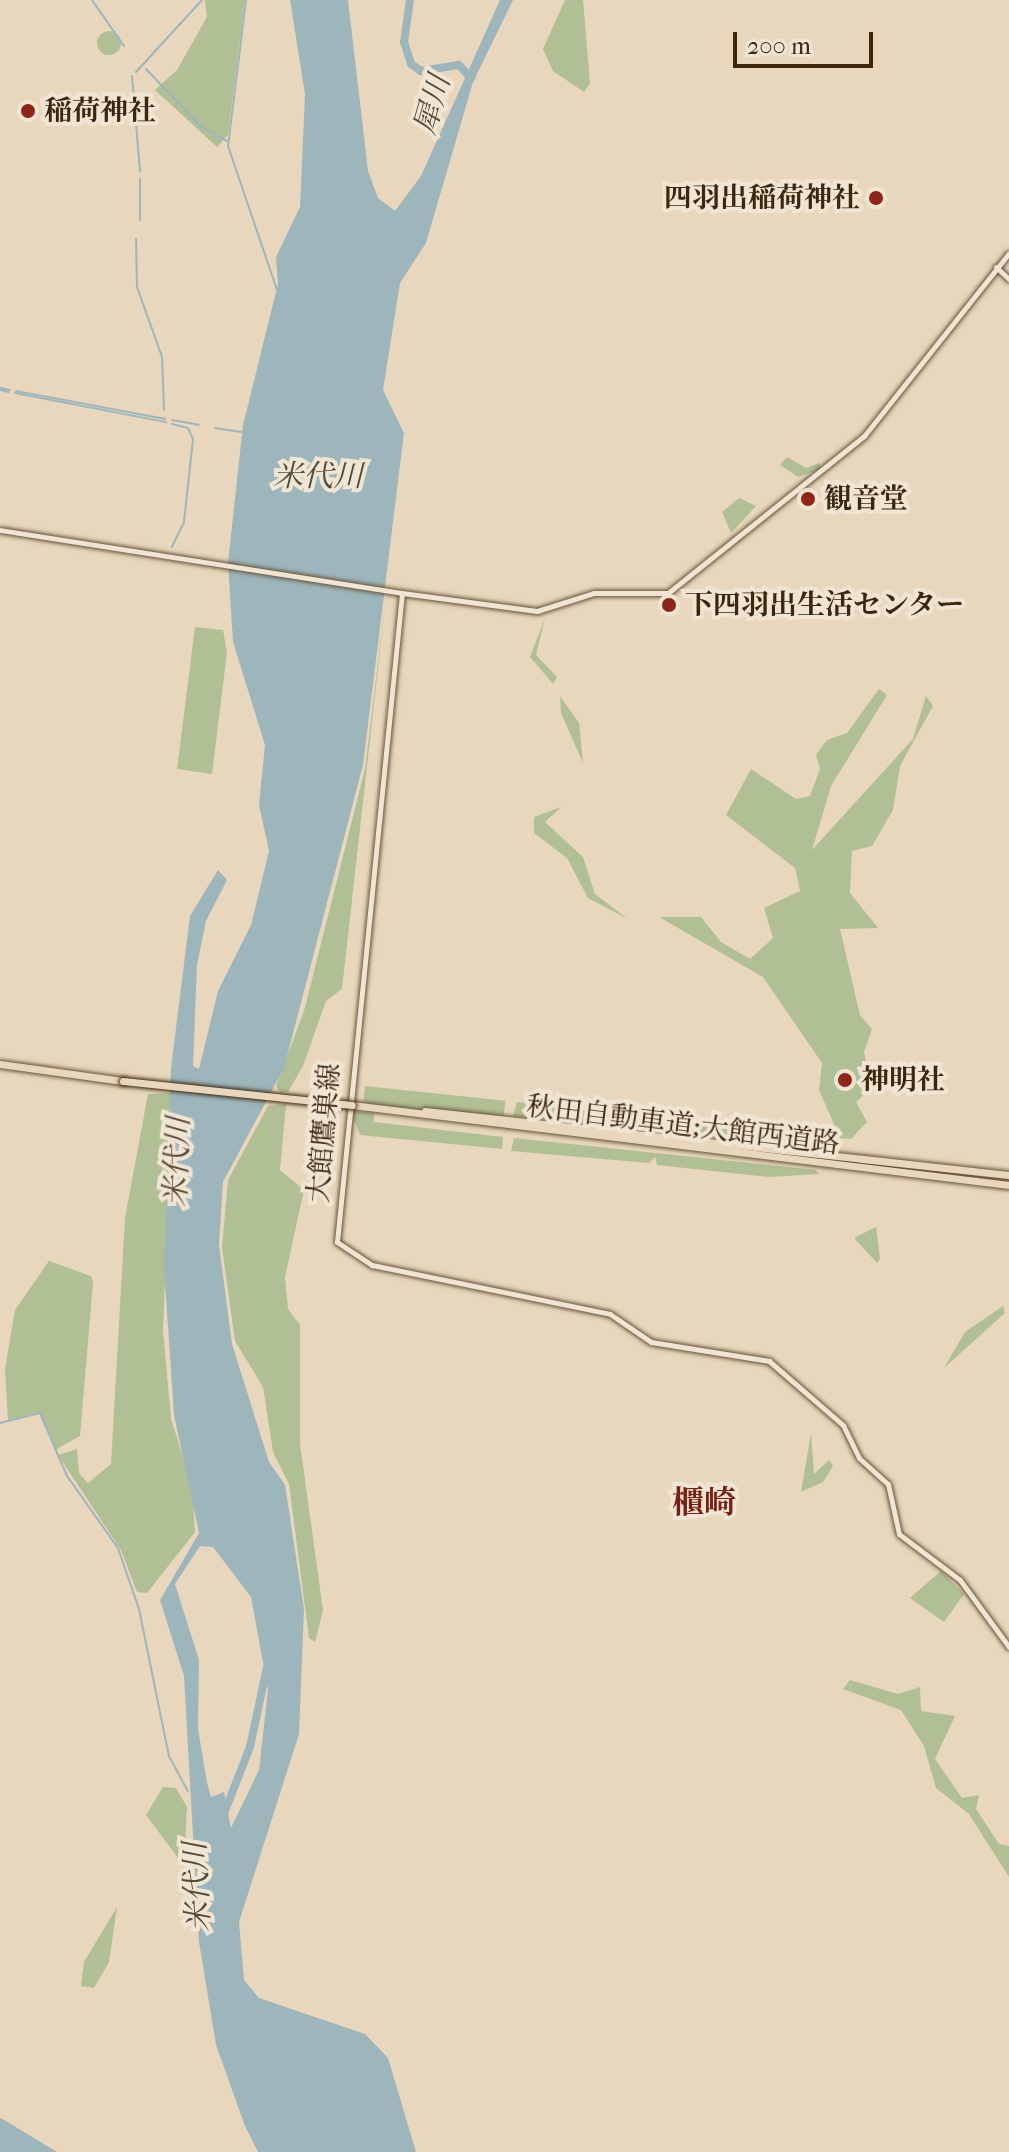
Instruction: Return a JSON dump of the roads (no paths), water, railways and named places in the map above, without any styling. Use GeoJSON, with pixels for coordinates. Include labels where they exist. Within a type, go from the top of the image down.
{"type":"FeatureCollection","features":[{"type":"Feature","properties":{"kind":"highway","name":"秋田自動車道;大館西道路"},"geometry":{"type":"LineString","coordinates":[[0,1064],[123,1081],[1009,1175]]}},
{"type":"Feature","properties":{"kind":"highway","name":"秋田自動車道;大館西道路"},"geometry":{"type":"LineString","coordinates":[[352,1105],[1009,1185]]}},
{"type":"Feature","properties":{"kind":"main road"},"geometry":{"type":"LineString","coordinates":[[0,530],[186,561],[540,611],[594,593],[668,593],[864,436],[1009,253]]}},
{"type":"Feature","properties":{"kind":"main road"},"geometry":{"type":"LineString","coordinates":[[996,267],[1009,279]]}},
{"type":"Feature","properties":{"kind":"main road","name":"大館鷹巣線"},"geometry":{"type":"LineString","coordinates":[[402,593],[337,1242],[359,1261],[610,1314],[651,1342],[769,1361],[843,1425],[859,1458],[888,1484],[899,1534],[960,1580],[1009,1647]]}},
{"type":"Feature","properties":{"kind":"water","name":"米代川"},"geometry":{"type":"Polygon","coordinates":[[[290,0],[348,0],[368,171],[378,198],[395,211],[421,176],[500,0],[513,0],[473,82],[426,243],[400,283],[383,390],[404,433],[363,765],[284,1068],[223,1182],[219,1245],[232,1344],[269,1462],[285,1485],[304,1609],[299,1734],[239,1922],[244,1980],[259,1998],[365,2034],[388,2058],[416,2152],[258,2152],[245,2126],[216,2045],[199,1942],[184,1676],[160,1600],[199,1533],[174,1415],[164,1267],[171,1068],[190,916],[218,870],[227,880],[206,921],[197,965],[193,1066],[199,1069],[218,991],[251,925],[269,851],[259,805],[265,745],[233,642],[228,563],[243,425],[278,284],[276,257],[300,207],[305,94],[290,0]],[[200,1546],[175,1584],[199,1660],[198,1729],[207,1783],[211,1797],[224,1792],[231,1828],[259,1770],[268,1690],[251,1597],[213,1547],[200,1546]]]}},
{"type":"Feature","properties":{"kind":"water"},"geometry":{"type":"Polygon","coordinates":[[[0,2118],[6,2121],[57,2152],[0,2152],[0,2118]]]}},
{"type":"Feature","properties":{"kind":"waterway"},"geometry":{"type":"LineString","coordinates":[[92,0],[124,46]]}},
{"type":"Feature","properties":{"kind":"waterway"},"geometry":{"type":"LineString","coordinates":[[136,72],[202,0]]}},
{"type":"Feature","properties":{"kind":"waterway"},"geometry":{"type":"LineString","coordinates":[[246,0],[228,146],[278,293]]}},
{"type":"Feature","properties":{"kind":"waterway","name":"犀川"},"geometry":{"type":"LineString","coordinates":[[410,0],[404,42],[411,64],[421,71],[459,65],[471,78]]}},
{"type":"Feature","properties":{"kind":"waterway"},"geometry":{"type":"LineString","coordinates":[[146,69],[200,126],[227,141]]}},
{"type":"Feature","properties":{"kind":"waterway"},"geometry":{"type":"LineString","coordinates":[[132,76],[140,172]]}},
{"type":"Feature","properties":{"kind":"waterway"},"geometry":{"type":"LineString","coordinates":[[140,179],[140,220]]}},
{"type":"Feature","properties":{"kind":"waterway"},"geometry":{"type":"LineString","coordinates":[[136,239],[137,287],[162,357],[164,410]]}},
{"type":"Feature","properties":{"kind":"waterway"},"geometry":{"type":"LineString","coordinates":[[0,388],[10,390]]}},
{"type":"Feature","properties":{"kind":"waterway"},"geometry":{"type":"LineString","coordinates":[[0,390],[9,392]]}},
{"type":"Feature","properties":{"kind":"waterway"},"geometry":{"type":"LineString","coordinates":[[16,391],[165,419]]}},
{"type":"Feature","properties":{"kind":"waterway"},"geometry":{"type":"LineString","coordinates":[[15,393],[166,422]]}},
{"type":"Feature","properties":{"kind":"waterway"},"geometry":{"type":"LineString","coordinates":[[172,420],[199,425]]}},
{"type":"Feature","properties":{"kind":"waterway"},"geometry":{"type":"LineString","coordinates":[[172,424],[188,428],[193,439],[184,522],[172,547]]}},
{"type":"Feature","properties":{"kind":"waterway"},"geometry":{"type":"LineString","coordinates":[[215,428],[241,432]]}},
{"type":"Feature","properties":{"kind":"waterway"},"geometry":{"type":"LineString","coordinates":[[0,1423],[40,1413],[67,1476],[118,1548],[139,1609],[169,1756],[188,1791]]}},
{"type":"Feature","properties":{"kind":"waterway"},"geometry":{"type":"LineString","coordinates":[[225,1811],[250,1747],[267,1667]]}},
{"type":"Feature","properties":{"kind":"place","name":"稲荷神社"},"geometry":{"type":"Point","coordinates":[28,111]}},
{"type":"Feature","properties":{"kind":"place","name":"四羽出稲荷神社"},"geometry":{"type":"Point","coordinates":[876,198]}},
{"type":"Feature","properties":{"kind":"place","name":"観音堂"},"geometry":{"type":"Point","coordinates":[808,499]}},
{"type":"Feature","properties":{"kind":"place","name":"下四羽出生活センター"},"geometry":{"type":"Point","coordinates":[669,605]}},
{"type":"Feature","properties":{"kind":"place","name":"神明社"},"geometry":{"type":"Point","coordinates":[845,1080]}},
{"type":"Feature","properties":{"kind":"district","name":"櫃崎"},"geometry":{"type":"Point","coordinates":[704,1503]}}]}
